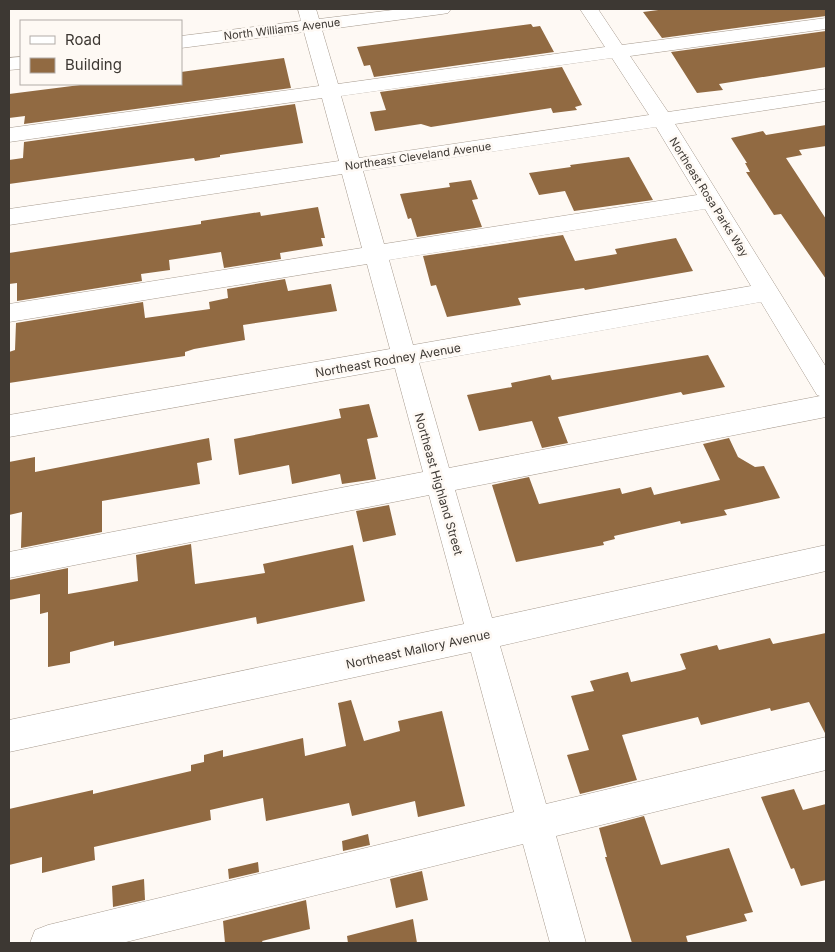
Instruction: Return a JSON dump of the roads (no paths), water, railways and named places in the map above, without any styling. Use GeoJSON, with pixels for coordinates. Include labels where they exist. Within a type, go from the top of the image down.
{"type":"FeatureCollection","features":[{"type":"Feature","properties":{"kind":"street","name":"North Williams Avenue"},"geometry":{"type":"LineString","coordinates":[[182,42],[309,17],[442,9]]}},
{"type":"Feature","properties":{"kind":"street","name":"Northeast Rosa Parks Way"},"geometry":{"type":"LineString","coordinates":[[589,9],[662,120],[768,292],[823,376]]}},
{"type":"Feature","properties":{"kind":"street","name":"Northeast Highland Street"},"geometry":{"type":"LineString","coordinates":[[309,17],[568,943]]}},
{"type":"Feature","properties":{"kind":"street"},"geometry":{"type":"LineString","coordinates":[[9,135],[826,23]]}},
{"type":"Feature","properties":{"kind":"street","name":"Northeast Cleveland Avenue"},"geometry":{"type":"LineString","coordinates":[[9,216],[826,95]]}},
{"type":"Feature","properties":{"kind":"street"},"geometry":{"type":"LineString","coordinates":[[9,313],[712,200]]}},
{"type":"Feature","properties":{"kind":"street","name":"Northeast Rodney Avenue"},"geometry":{"type":"LineString","coordinates":[[9,426],[768,292]]}},
{"type":"Feature","properties":{"kind":"street"},"geometry":{"type":"LineString","coordinates":[[9,565],[826,406]]}},
{"type":"Feature","properties":{"kind":"street","name":"Northeast Mallory Avenue"},"geometry":{"type":"LineString","coordinates":[[9,736],[482,635],[826,558]]}},
{"type":"Feature","properties":{"kind":"street"},"geometry":{"type":"LineString","coordinates":[[48,943],[826,753]]}}]}
